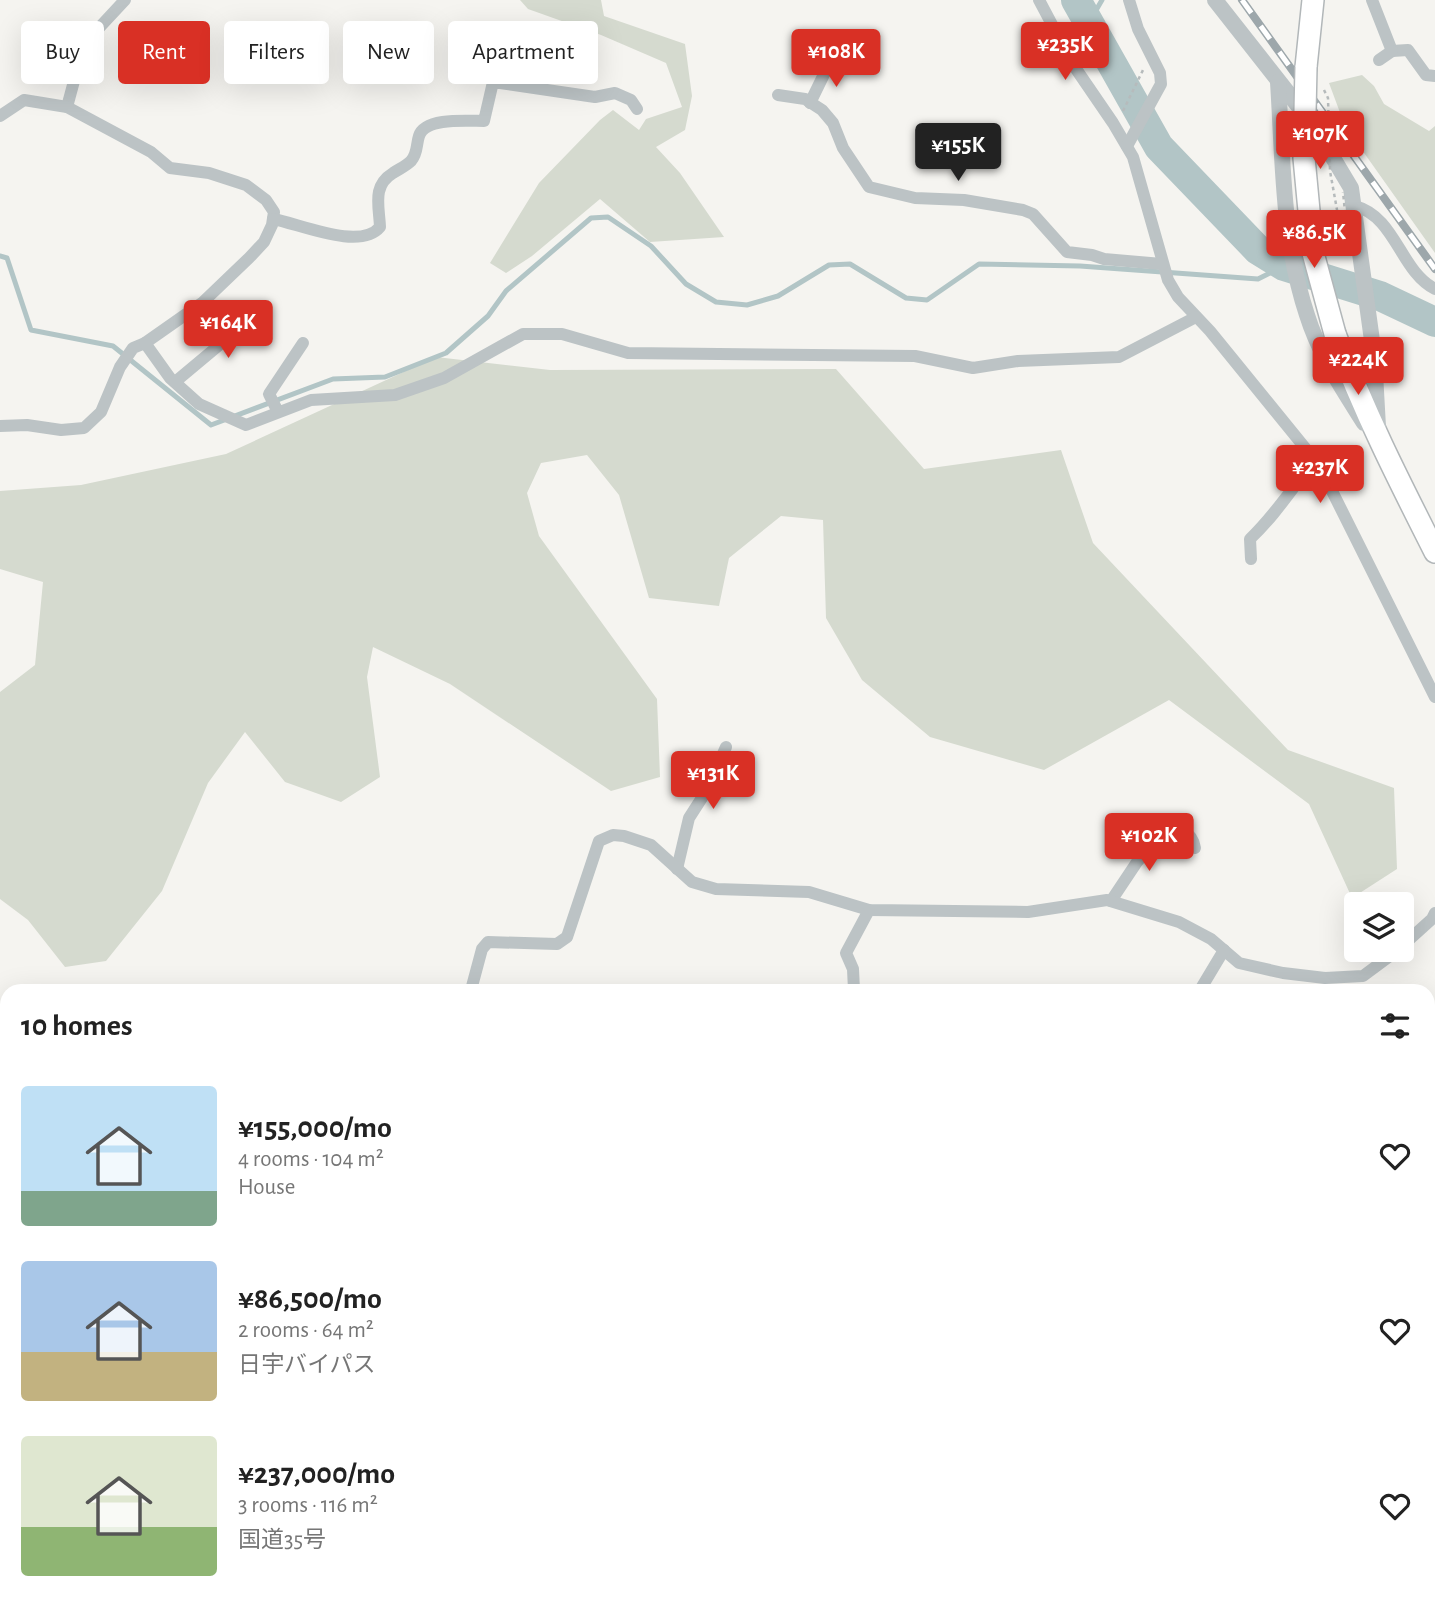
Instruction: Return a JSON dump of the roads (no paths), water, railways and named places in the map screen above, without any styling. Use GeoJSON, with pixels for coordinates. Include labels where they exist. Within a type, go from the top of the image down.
{"type":"FeatureCollection","features":[{"type":"Feature","properties":{"kind":"highway"},"geometry":{"type":"LineString","coordinates":[[1313,0],[1306,67],[1304,158],[1313,253],[1335,334],[1349,370],[1394,472],[1435,552]]}},
{"type":"Feature","properties":{"kind":"street"},"geometry":{"type":"LineString","coordinates":[[67,107],[84,44],[125,0]]}},
{"type":"Feature","properties":{"kind":"street"},"geometry":{"type":"LineString","coordinates":[[1039,0],[1074,66],[1129,143],[1168,280],[1178,297],[1318,466],[1435,697]]}},
{"type":"Feature","properties":{"kind":"street"},"geometry":{"type":"LineString","coordinates":[[1129,0],[1138,29],[1160,73],[1161,84],[1129,143]]}},
{"type":"Feature","properties":{"kind":"street"},"geometry":{"type":"LineString","coordinates":[[1215,0],[1314,126],[1351,188],[1374,355],[1378,436]]}},
{"type":"Feature","properties":{"kind":"street"},"geometry":{"type":"LineString","coordinates":[[1372,0],[1392,51]]}},
{"type":"Feature","properties":{"kind":"street"},"geometry":{"type":"LineString","coordinates":[[1379,60],[1392,51],[1408,50],[1426,75],[1435,76]]}},
{"type":"Feature","properties":{"kind":"street"},"geometry":{"type":"LineString","coordinates":[[810,103],[831,60]]}},
{"type":"Feature","properties":{"kind":"street"},"geometry":{"type":"LineString","coordinates":[[273,219],[341,236],[361,238],[374,234],[380,227],[378,190],[383,179],[408,164],[416,153],[420,132],[425,127],[434,123],[485,121],[493,82],[595,97],[615,93],[631,100],[637,108]]}},
{"type":"Feature","properties":{"kind":"street"},"geometry":{"type":"LineString","coordinates":[[1278,82],[1287,233],[1307,316],[1329,366],[1394,472]]}},
{"type":"Feature","properties":{"kind":"street"},"geometry":{"type":"LineString","coordinates":[[778,95],[805,99],[822,110],[833,123],[843,148],[869,187],[915,198],[964,201],[1023,210],[1033,214],[1067,252],[1104,259],[1162,264]]}},
{"type":"Feature","properties":{"kind":"street"},"geometry":{"type":"LineString","coordinates":[[0,116],[24,100],[67,107],[151,152],[170,168],[209,173],[246,185],[267,200],[274,212],[264,242],[249,258],[202,303],[139,346],[120,367],[101,412],[84,428],[61,430],[27,425],[0,426]]}},
{"type":"Feature","properties":{"kind":"street"},"geometry":{"type":"LineString","coordinates":[[1355,206],[1366,209],[1379,219],[1413,268],[1435,289]]}},
{"type":"Feature","properties":{"kind":"street"},"geometry":{"type":"LineString","coordinates":[[175,382],[242,326],[263,313]]}},
{"type":"Feature","properties":{"kind":"street"},"geometry":{"type":"LineString","coordinates":[[139,346],[199,404],[246,425],[310,400],[394,395],[444,378],[523,334],[562,334],[628,353],[915,356],[973,368],[1018,361],[1119,357],[1196,317]]}},
{"type":"Feature","properties":{"kind":"street"},"geometry":{"type":"LineString","coordinates":[[278,411],[269,394],[303,343]]}},
{"type":"Feature","properties":{"kind":"street"},"geometry":{"type":"LineString","coordinates":[[1251,559],[1250,539],[1268,522],[1297,483],[1318,466]]}},
{"type":"Feature","properties":{"kind":"street"},"geometry":{"type":"LineString","coordinates":[[677,869],[689,818],[706,790],[726,747]]}},
{"type":"Feature","properties":{"kind":"street"},"geometry":{"type":"LineString","coordinates":[[1111,901],[1137,862],[1164,831],[1180,829],[1187,832],[1194,840],[1195,848]]}},
{"type":"Feature","properties":{"kind":"street"},"geometry":{"type":"LineString","coordinates":[[473,984],[482,949],[488,942],[557,944],[567,937],[599,841],[613,835],[651,845],[692,882],[716,889],[809,892],[869,910],[1028,912],[1111,901],[1179,922],[1211,939],[1239,963],[1283,973],[1325,978],[1363,976],[1382,962]]}},
{"type":"Feature","properties":{"kind":"street"},"geometry":{"type":"LineString","coordinates":[[854,984],[853,969],[846,953],[869,910]]}},
{"type":"Feature","properties":{"kind":"street"},"geometry":{"type":"LineString","coordinates":[[1414,934],[1435,913]]}},
{"type":"Feature","properties":{"kind":"street"},"geometry":{"type":"LineString","coordinates":[[1204,984],[1224,950]]}},
{"type":"Feature","properties":{"kind":"waterway"},"geometry":{"type":"LineString","coordinates":[[1076,0],[1159,147],[1258,250],[1284,266],[1380,296],[1435,322]]}},
{"type":"Feature","properties":{"kind":"waterway"},"geometry":{"type":"LineString","coordinates":[[1088,24],[1102,0]]}},
{"type":"Feature","properties":{"kind":"waterway"},"geometry":{"type":"LineString","coordinates":[[0,256],[7,258],[31,330],[113,346],[211,425],[333,379],[385,377],[446,353],[488,316],[506,291],[591,218],[608,217],[651,246],[686,284],[716,302],[747,305],[778,296],[829,265],[850,264],[906,298],[927,300],[979,264],[1080,266],[1258,279],[1284,266]]}},
{"type":"Feature","properties":{"kind":"railway"},"geometry":{"type":"LineString","coordinates":[[1242,0],[1435,269]]}}]}
